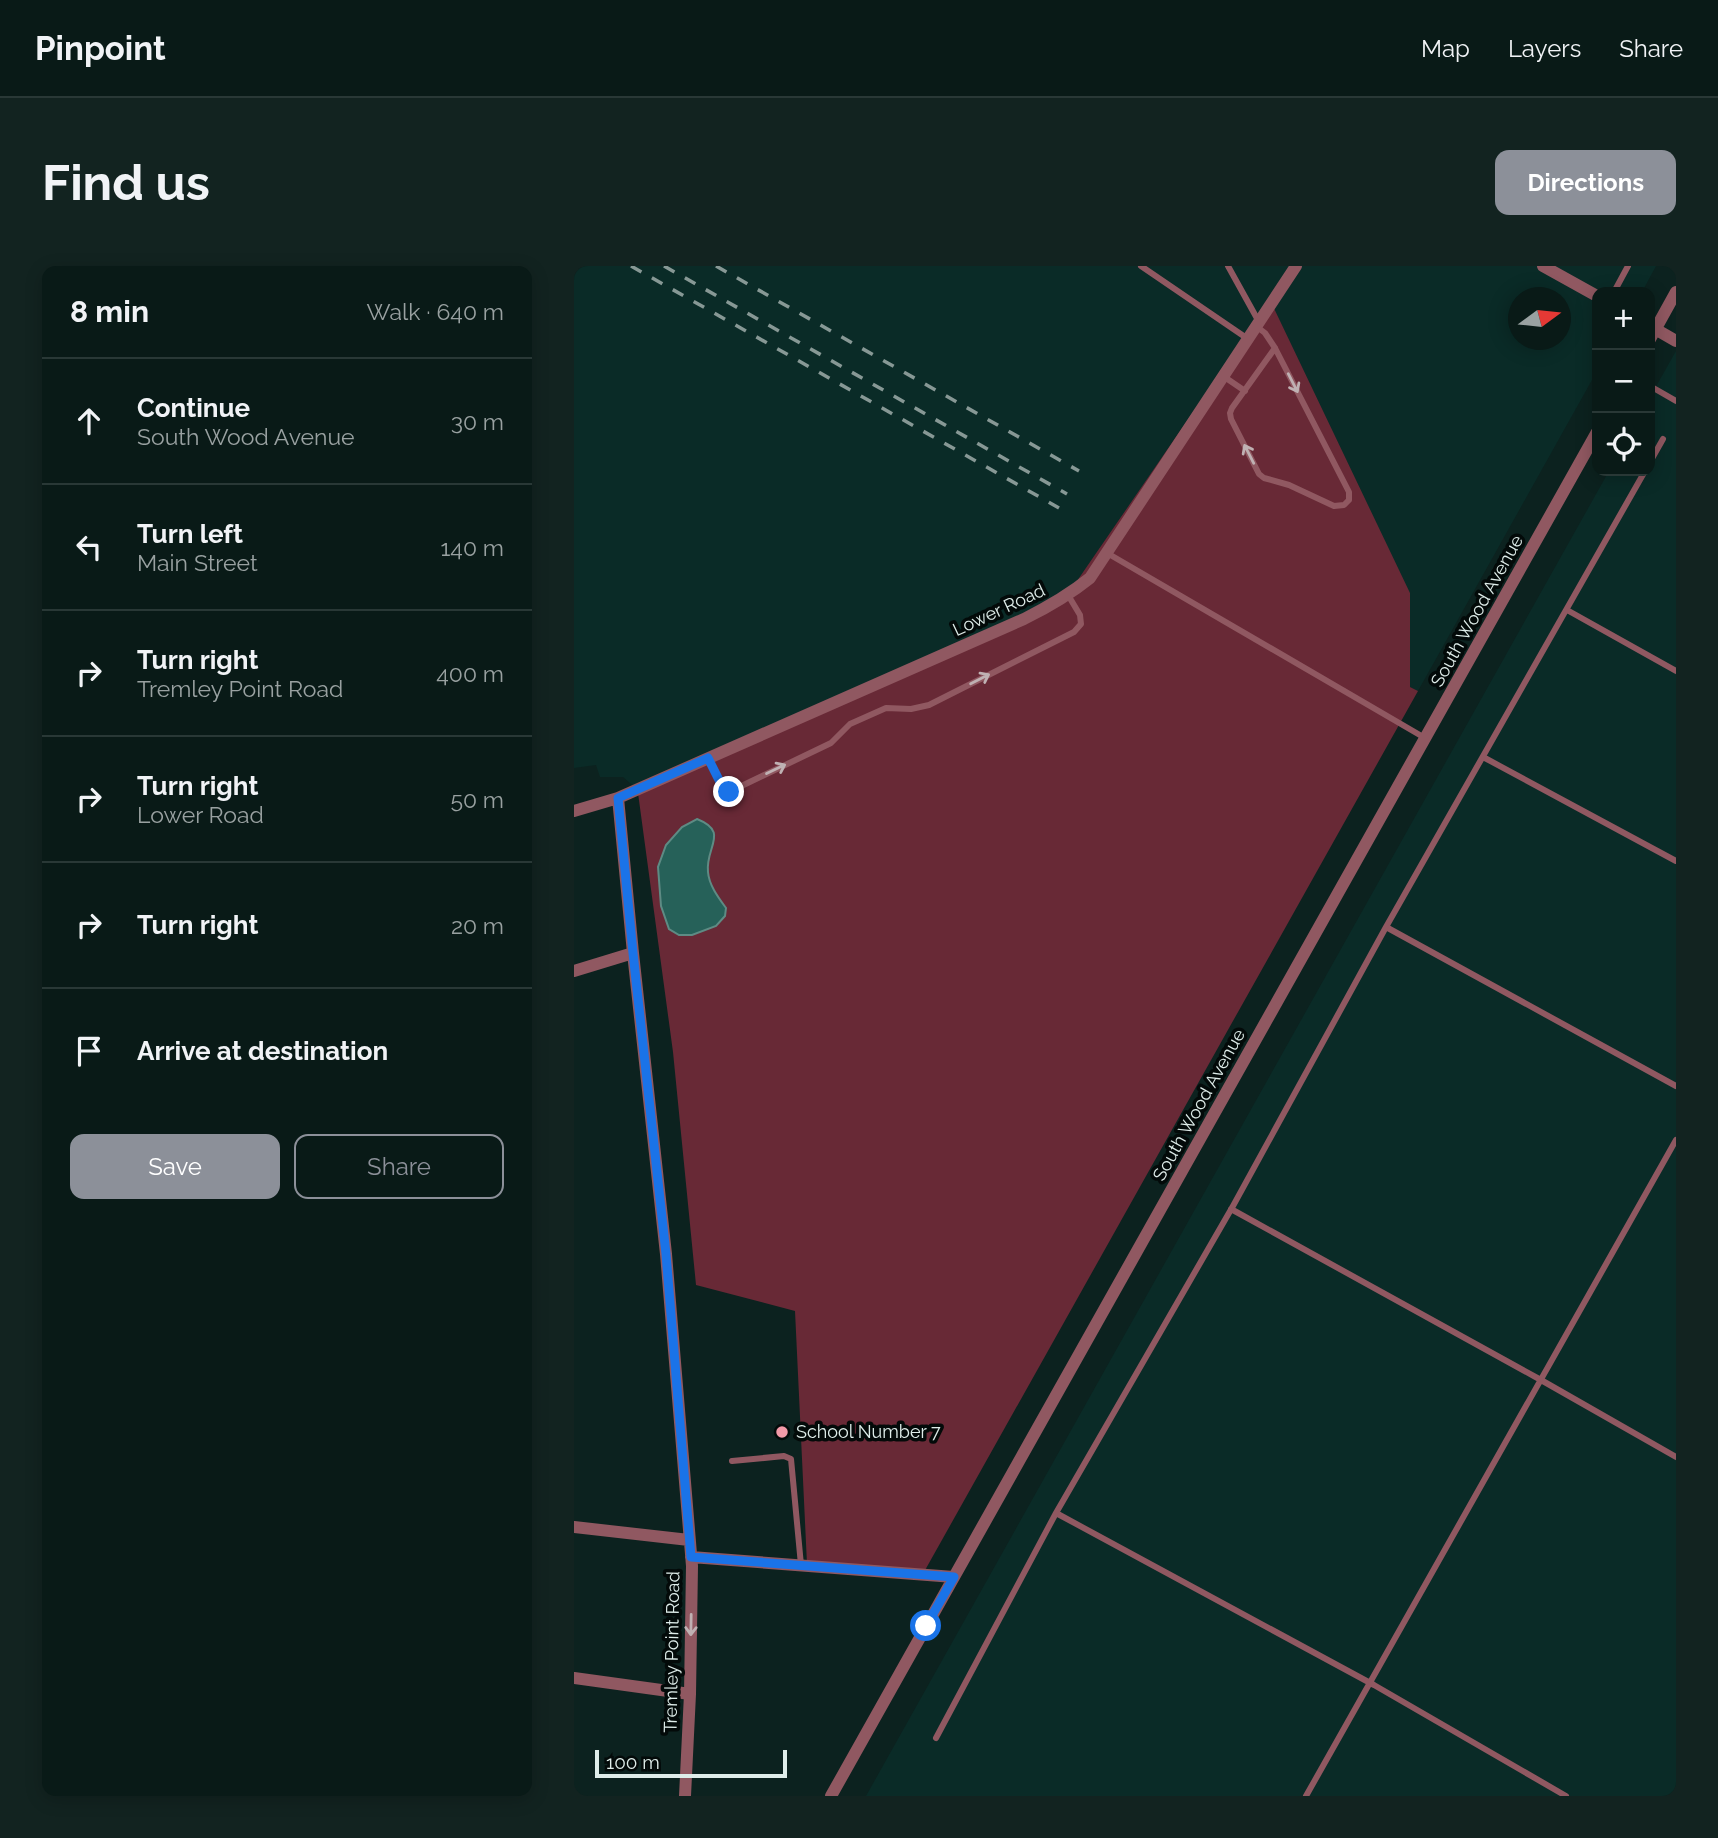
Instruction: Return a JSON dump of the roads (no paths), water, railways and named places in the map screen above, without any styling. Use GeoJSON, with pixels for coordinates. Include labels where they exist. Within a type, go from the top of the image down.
{"type":"FeatureCollection","features":[{"type":"Feature","properties":{"kind":"street","name":"Lower Road"},"geometry":{"type":"LineString","coordinates":[[574,811],[618,798],[1024,619],[1068,595],[1090,578],[1296,266]]}},
{"type":"Feature","properties":{"kind":"street"},"geometry":{"type":"LineString","coordinates":[[1544,266],[1592,293]]}},
{"type":"Feature","properties":{"kind":"street"},"geometry":{"type":"LineString","coordinates":[[1655,325],[1676,292]]}},
{"type":"Feature","properties":{"kind":"street"},"geometry":{"type":"LineString","coordinates":[[1655,333],[1676,341]]}},
{"type":"Feature","properties":{"kind":"street","name":"South Wood Avenue"},"geometry":{"type":"LineString","coordinates":[[831,1796],[1592,441]]}},
{"type":"Feature","properties":{"kind":"street","name":"Tremley Point Road"},"geometry":{"type":"LineString","coordinates":[[618,798],[666,1254],[691,1557],[690,1693],[685,1796]]}},
{"type":"Feature","properties":{"kind":"street"},"geometry":{"type":"LineString","coordinates":[[574,971],[633,953]]}},
{"type":"Feature","properties":{"kind":"street"},"geometry":{"type":"LineString","coordinates":[[574,1527],[689,1539]]}},
{"type":"Feature","properties":{"kind":"street"},"geometry":{"type":"LineString","coordinates":[[691,1557],[954,1577]]}},
{"type":"Feature","properties":{"kind":"street"},"geometry":{"type":"LineString","coordinates":[[574,1678],[690,1693]]}},
{"type":"Feature","properties":{"kind":"lane"},"geometry":{"type":"LineString","coordinates":[[1141,266],[1248,339]]}},
{"type":"Feature","properties":{"kind":"lane"},"geometry":{"type":"LineString","coordinates":[[1228,266],[1258,324],[1275,348],[1349,492],[1347,502],[1340,506],[1334,506],[1259,474],[1231,417],[1232,408],[1275,348]]}},
{"type":"Feature","properties":{"kind":"lane"},"geometry":{"type":"LineString","coordinates":[[1617,287],[1629,266]]}},
{"type":"Feature","properties":{"kind":"lane"},"geometry":{"type":"LineString","coordinates":[[1223,376],[1245,391]]}},
{"type":"Feature","properties":{"kind":"lane"},"geometry":{"type":"LineString","coordinates":[[1655,389],[1676,401]]}},
{"type":"Feature","properties":{"kind":"lane"},"geometry":{"type":"LineString","coordinates":[[1655,453],[1663,439]]}},
{"type":"Feature","properties":{"kind":"lane"},"geometry":{"type":"LineString","coordinates":[[936,1738],[1056,1513],[1231,1209],[1386,927],[1642,476]]}},
{"type":"Feature","properties":{"kind":"lane"},"geometry":{"type":"LineString","coordinates":[[1107,552],[1425,738]]}},
{"type":"Feature","properties":{"kind":"lane"},"geometry":{"type":"LineString","coordinates":[[708,758],[723,788],[729,792],[831,743],[850,724],[886,709],[911,709],[929,705],[1074,632],[1081,624],[1080,615],[1068,595]]}},
{"type":"Feature","properties":{"kind":"lane"},"geometry":{"type":"LineString","coordinates":[[1567,610],[1676,671]]}},
{"type":"Feature","properties":{"kind":"lane"},"geometry":{"type":"LineString","coordinates":[[1483,757],[1676,861]]}},
{"type":"Feature","properties":{"kind":"lane"},"geometry":{"type":"LineString","coordinates":[[1386,927],[1676,1086]]}},
{"type":"Feature","properties":{"kind":"lane"},"geometry":{"type":"LineString","coordinates":[[1306,1796],[1676,1140]]}},
{"type":"Feature","properties":{"kind":"lane"},"geometry":{"type":"LineString","coordinates":[[1231,1209],[1676,1457]]}},
{"type":"Feature","properties":{"kind":"lane"},"geometry":{"type":"LineString","coordinates":[[732,1461],[784,1456],[791,1460],[801,1565]]}},
{"type":"Feature","properties":{"kind":"lane"},"geometry":{"type":"LineString","coordinates":[[1056,1513],[1370,1683],[1566,1796]]}},
{"type":"Feature","properties":{"kind":"railway"},"geometry":{"type":"LineString","coordinates":[[631,266],[1059,508]]}},
{"type":"Feature","properties":{"kind":"railway"},"geometry":{"type":"LineString","coordinates":[[664,266],[1067,494]]}},
{"type":"Feature","properties":{"kind":"railway"},"geometry":{"type":"LineString","coordinates":[[716,266],[1079,471]]}},
{"type":"Feature","properties":{"kind":"place","name":"School Number 7"},"geometry":{"type":"Point","coordinates":[782,1432]}}]}
